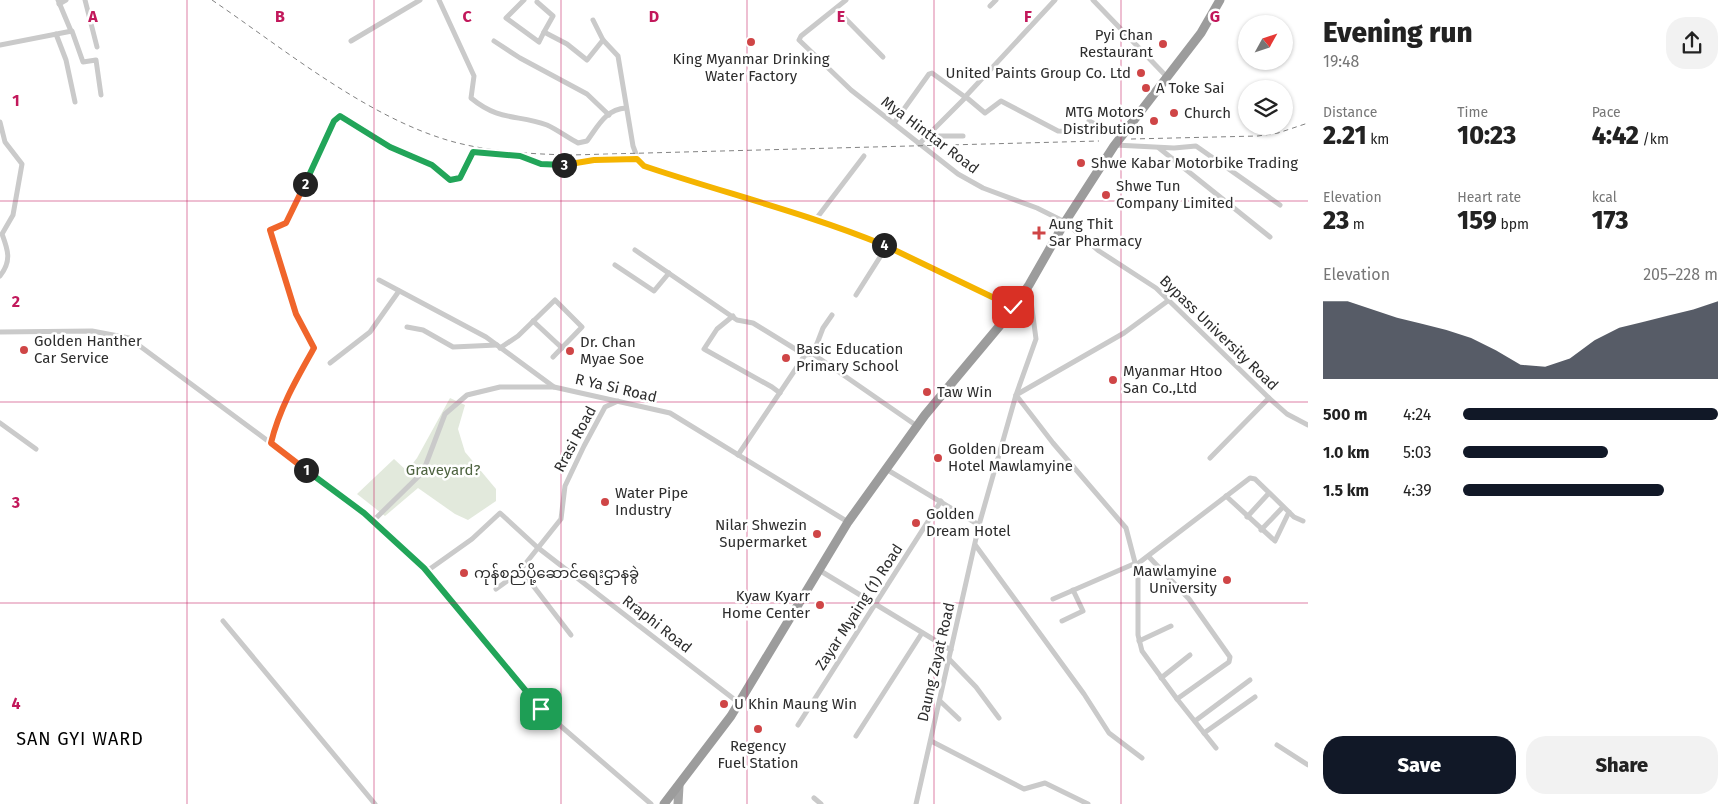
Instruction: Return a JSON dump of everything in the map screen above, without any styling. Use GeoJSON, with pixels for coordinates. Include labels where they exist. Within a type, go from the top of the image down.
{"type":"FeatureCollection","features":[{"type":"Feature","properties":{"kind":"highway"},"geometry":{"type":"LineString","coordinates":[[664,804],[721,732],[848,522],[917,426],[1029,285],[1065,222],[1115,144],[1201,33],[1220,0]]}},
{"type":"Feature","properties":{"kind":"main road"},"geometry":{"type":"LineString","coordinates":[[678,804],[679,786]]}},
{"type":"Feature","properties":{"kind":"street"},"geometry":{"type":"LineString","coordinates":[[66,0],[59,2],[82,62],[96,60],[101,95]]}},
{"type":"Feature","properties":{"kind":"street"},"geometry":{"type":"LineString","coordinates":[[84,0],[97,48]]}},
{"type":"Feature","properties":{"kind":"street"},"geometry":{"type":"LineString","coordinates":[[351,41],[420,0]]}},
{"type":"Feature","properties":{"kind":"street"},"geometry":{"type":"LineString","coordinates":[[440,0],[474,76],[471,98],[483,108],[507,117],[548,126],[578,143],[587,141],[603,118],[616,109],[626,108]]}},
{"type":"Feature","properties":{"kind":"street"},"geometry":{"type":"LineString","coordinates":[[524,0],[506,18],[539,42],[553,16],[537,2]]}},
{"type":"Feature","properties":{"kind":"street"},"geometry":{"type":"LineString","coordinates":[[846,0],[836,9],[883,57]]}},
{"type":"Feature","properties":{"kind":"street"},"geometry":{"type":"LineString","coordinates":[[990,6],[996,0]]}},
{"type":"Feature","properties":{"kind":"street"},"geometry":{"type":"LineString","coordinates":[[919,144],[1055,0]]}},
{"type":"Feature","properties":{"kind":"street"},"geometry":{"type":"LineString","coordinates":[[1093,0],[1167,77]]}},
{"type":"Feature","properties":{"kind":"street","name":"Mya Hinttar Road"},"geometry":{"type":"LineString","coordinates":[[836,9],[801,36],[800,42],[845,85],[958,174],[983,188],[1037,208],[1065,222]]}},
{"type":"Feature","properties":{"kind":"street"},"geometry":{"type":"LineString","coordinates":[[593,20],[603,40],[618,56],[626,108],[637,159],[644,166],[816,219],[887,246],[1013,307]]}},
{"type":"Feature","properties":{"kind":"street"},"geometry":{"type":"LineString","coordinates":[[0,46],[71,31]]}},
{"type":"Feature","properties":{"kind":"street"},"geometry":{"type":"LineString","coordinates":[[544,32],[567,44],[587,60],[603,40]]}},
{"type":"Feature","properties":{"kind":"street"},"geometry":{"type":"LineString","coordinates":[[56,34],[66,60],[75,102]]}},
{"type":"Feature","properties":{"kind":"street"},"geometry":{"type":"LineString","coordinates":[[494,41],[520,58],[587,94],[609,114]]}},
{"type":"Feature","properties":{"kind":"street"},"geometry":{"type":"LineString","coordinates":[[894,123],[929,74],[932,73],[985,113],[1000,101],[1058,131],[1100,132]]}},
{"type":"Feature","properties":{"kind":"street"},"geometry":{"type":"LineString","coordinates":[[271,443],[276,424],[299,374],[314,348],[296,314],[270,230],[286,223],[334,121],[340,116],[390,147],[432,165],[450,180],[460,178],[473,152],[520,156],[541,164],[570,165],[594,160],[637,159]]}},
{"type":"Feature","properties":{"kind":"street"},"geometry":{"type":"LineString","coordinates":[[1089,121],[1110,132],[1124,134]]}},
{"type":"Feature","properties":{"kind":"street"},"geometry":{"type":"LineString","coordinates":[[0,122],[3,142],[22,164],[14,215],[2,234],[9,254],[5,269],[0,276]]}},
{"type":"Feature","properties":{"kind":"street"},"geometry":{"type":"LineString","coordinates":[[927,136],[963,136]]}},
{"type":"Feature","properties":{"kind":"street"},"geometry":{"type":"LineString","coordinates":[[1115,144],[1159,148],[1196,146],[1280,205]]}},
{"type":"Feature","properties":{"kind":"street"},"geometry":{"type":"LineString","coordinates":[[1159,148],[1270,237]]}},
{"type":"Feature","properties":{"kind":"street"},"geometry":{"type":"LineString","coordinates":[[816,219],[864,156]]}},
{"type":"Feature","properties":{"kind":"street","name":"Bypass University Road"},"geometry":{"type":"LineString","coordinates":[[1065,222],[1099,251],[1156,288],[1268,398],[1293,418],[1308,424]]}},
{"type":"Feature","properties":{"kind":"street"},"geometry":{"type":"LineString","coordinates":[[856,295],[887,246]]}},
{"type":"Feature","properties":{"kind":"street"},"geometry":{"type":"LineString","coordinates":[[635,250],[737,320],[753,323],[806,355],[813,354],[917,426]]}},
{"type":"Feature","properties":{"kind":"street"},"geometry":{"type":"LineString","coordinates":[[615,264],[654,291],[669,273]]}},
{"type":"Feature","properties":{"kind":"street","name":"R Ya Si Road"},"geometry":{"type":"LineString","coordinates":[[379,280],[486,337],[554,387],[670,413],[848,522]]}},
{"type":"Feature","properties":{"kind":"street","name":"Daung Zayat Road"},"geometry":{"type":"LineString","coordinates":[[916,804],[979,526],[1016,395],[1036,339],[1029,285]]}},
{"type":"Feature","properties":{"kind":"street"},"geometry":{"type":"LineString","coordinates":[[330,363],[370,332],[399,290]]}},
{"type":"Feature","properties":{"kind":"street"},"geometry":{"type":"LineString","coordinates":[[407,327],[424,330],[453,348],[499,346],[518,336],[555,300],[582,327],[553,357]]}},
{"type":"Feature","properties":{"kind":"street"},"geometry":{"type":"LineString","coordinates":[[1168,300],[1124,333],[1016,395],[1052,443],[1126,528],[1136,564],[1140,641],[1144,655],[1216,748]]}},
{"type":"Feature","properties":{"kind":"street"},"geometry":{"type":"LineString","coordinates":[[813,354],[823,328],[832,315]]}},
{"type":"Feature","properties":{"kind":"street"},"geometry":{"type":"LineString","coordinates":[[733,316],[717,329],[704,348],[780,393]]}},
{"type":"Feature","properties":{"kind":"street"},"geometry":{"type":"LineString","coordinates":[[533,321],[562,348]]}},
{"type":"Feature","properties":{"kind":"street"},"geometry":{"type":"LineString","coordinates":[[0,332],[92,331],[129,338],[373,521],[427,571],[541,709],[651,804]]}},
{"type":"Feature","properties":{"kind":"street"},"geometry":{"type":"LineString","coordinates":[[738,454],[806,355]]}},
{"type":"Feature","properties":{"kind":"street"},"geometry":{"type":"LineString","coordinates":[[373,521],[423,472],[445,414],[467,395],[500,387],[554,387]]}},
{"type":"Feature","properties":{"kind":"street"},"geometry":{"type":"LineString","coordinates":[[1210,458],[1268,398]]}},
{"type":"Feature","properties":{"kind":"street","name":"Rrasi Road"},"geometry":{"type":"LineString","coordinates":[[496,589],[521,570],[537,547],[561,519],[565,486],[605,407],[618,401]]}},
{"type":"Feature","properties":{"kind":"street"},"geometry":{"type":"LineString","coordinates":[[0,423],[36,449]]}},
{"type":"Feature","properties":{"kind":"street"},"geometry":{"type":"LineString","coordinates":[[886,468],[979,526]]}},
{"type":"Feature","properties":{"kind":"street"},"geometry":{"type":"LineString","coordinates":[[1053,598],[1149,557],[1250,478],[1255,479],[1294,517],[1303,521]]}},
{"type":"Feature","properties":{"kind":"street"},"geometry":{"type":"LineString","coordinates":[[1247,516],[1269,493]]}},
{"type":"Feature","properties":{"kind":"street"},"geometry":{"type":"LineString","coordinates":[[1226,496],[1261,530],[1276,541],[1289,512]]}},
{"type":"Feature","properties":{"kind":"street","name":"Zayar Myaing (1) Road"},"geometry":{"type":"LineString","coordinates":[[798,725],[940,501]]}},
{"type":"Feature","properties":{"kind":"street"},"geometry":{"type":"LineString","coordinates":[[1261,530],[1283,507]]}},
{"type":"Feature","properties":{"kind":"street","name":"Rraphi Road"},"geometry":{"type":"LineString","coordinates":[[427,571],[472,539],[500,513],[537,547],[739,703]]}},
{"type":"Feature","properties":{"kind":"street"},"geometry":{"type":"LineString","coordinates":[[976,546],[1084,694],[1109,733],[1142,758]]}},
{"type":"Feature","properties":{"kind":"street"},"geometry":{"type":"LineString","coordinates":[[1149,557],[1188,598],[1230,657],[1229,662],[1177,699]]}},
{"type":"Feature","properties":{"kind":"street"},"geometry":{"type":"LineString","coordinates":[[521,570],[571,635]]}},
{"type":"Feature","properties":{"kind":"street"},"geometry":{"type":"LineString","coordinates":[[819,570],[951,650]]}},
{"type":"Feature","properties":{"kind":"street"},"geometry":{"type":"LineString","coordinates":[[1062,621],[1084,611],[1073,590]]}},
{"type":"Feature","properties":{"kind":"street"},"geometry":{"type":"LineString","coordinates":[[223,621],[375,804]]}},
{"type":"Feature","properties":{"kind":"street"},"geometry":{"type":"LineString","coordinates":[[1140,641],[1171,626]]}},
{"type":"Feature","properties":{"kind":"street"},"geometry":{"type":"LineString","coordinates":[[856,736],[922,633]]}},
{"type":"Feature","properties":{"kind":"street"},"geometry":{"type":"LineString","coordinates":[[1161,678],[1190,655]]}},
{"type":"Feature","properties":{"kind":"street"},"geometry":{"type":"LineString","coordinates":[[949,659],[976,687],[999,718]]}},
{"type":"Feature","properties":{"kind":"street"},"geometry":{"type":"LineString","coordinates":[[1195,721],[1250,680]]}},
{"type":"Feature","properties":{"kind":"street"},"geometry":{"type":"LineString","coordinates":[[1204,733],[1255,697]]}},
{"type":"Feature","properties":{"kind":"street"},"geometry":{"type":"LineString","coordinates":[[940,701],[959,719]]}},
{"type":"Feature","properties":{"kind":"street"},"geometry":{"type":"LineString","coordinates":[[930,741],[1024,789],[1045,783],[1088,804]]}},
{"type":"Feature","properties":{"kind":"street"},"geometry":{"type":"LineString","coordinates":[[1277,745],[1308,765]]}},
{"type":"Feature","properties":{"kind":"street"},"geometry":{"type":"LineString","coordinates":[[814,798],[821,804]]}},
{"type":"Feature","properties":{"kind":"green space","name":"Graveyard?"},"geometry":{"type":"Polygon","coordinates":[[[450,398],[465,405],[458,429],[465,452],[496,489],[496,501],[468,520],[455,514],[418,488],[385,516],[357,494],[394,459],[407,471],[417,458],[450,398]]]}},
{"type":"Feature","properties":{"kind":"railway"},"geometry":{"type":"LineString","coordinates":[[212,0],[328,81],[390,117],[454,142],[483,148],[526,153],[571,155],[1099,141]]}},
{"type":"Feature","properties":{"kind":"railway"},"geometry":{"type":"LineString","coordinates":[[1131,139],[1258,136],[1278,133],[1308,123]]}},
{"type":"Feature","properties":{"kind":"place","name":"King Myanmar Drinking Water Factory"},"geometry":{"type":"Point","coordinates":[751,42]}},
{"type":"Feature","properties":{"kind":"place","name":"Pyi Chan Restaurant"},"geometry":{"type":"Point","coordinates":[1163,44]}},
{"type":"Feature","properties":{"kind":"place","name":"United Paints Group Co. Ltd"},"geometry":{"type":"Point","coordinates":[1141,73]}},
{"type":"Feature","properties":{"kind":"place","name":"A Toke Sai"},"geometry":{"type":"Point","coordinates":[1146,88]}},
{"type":"Feature","properties":{"kind":"place","name":"Church"},"geometry":{"type":"Point","coordinates":[1174,113]}},
{"type":"Feature","properties":{"kind":"place","name":"MTG Motors Distribution"},"geometry":{"type":"Point","coordinates":[1154,121]}},
{"type":"Feature","properties":{"kind":"place","name":"Shwe Kabar Motorbike Trading"},"geometry":{"type":"Point","coordinates":[1081,163]}},
{"type":"Feature","properties":{"kind":"place","name":"Shwe Tun Company Limited"},"geometry":{"type":"Point","coordinates":[1106,195]}},
{"type":"Feature","properties":{"kind":"place","name":"Aung Thit Sar Pharmacy"},"geometry":{"type":"Point","coordinates":[1039,233]}},
{"type":"Feature","properties":{"kind":"place","name":"Golden Hanther Car Service"},"geometry":{"type":"Point","coordinates":[24,350]}},
{"type":"Feature","properties":{"kind":"place","name":"Dr. Chan Myae Soe"},"geometry":{"type":"Point","coordinates":[570,351]}},
{"type":"Feature","properties":{"kind":"place","name":"Basic Education Primary School"},"geometry":{"type":"Point","coordinates":[786,358]}},
{"type":"Feature","properties":{"kind":"place","name":"Myanmar Htoo San Co.,Ltd"},"geometry":{"type":"Point","coordinates":[1113,380]}},
{"type":"Feature","properties":{"kind":"place","name":"Taw Win"},"geometry":{"type":"Point","coordinates":[927,392]}},
{"type":"Feature","properties":{"kind":"place","name":"Golden Dream Hotel Mawlamyine"},"geometry":{"type":"Point","coordinates":[938,458]}},
{"type":"Feature","properties":{"kind":"place","name":"Water Pipe Industry"},"geometry":{"type":"Point","coordinates":[605,502]}},
{"type":"Feature","properties":{"kind":"place","name":"Golden Dream Hotel"},"geometry":{"type":"Point","coordinates":[916,523]}},
{"type":"Feature","properties":{"kind":"place","name":"Nilar Shwezin Supermarket"},"geometry":{"type":"Point","coordinates":[817,534]}},
{"type":"Feature","properties":{"kind":"place","name":"ကုန်စည်ပို့ဆောင်ရေးဌာနခွဲ"},"geometry":{"type":"Point","coordinates":[464,573]}},
{"type":"Feature","properties":{"kind":"place","name":"Mawlamyine University"},"geometry":{"type":"Point","coordinates":[1227,580]}},
{"type":"Feature","properties":{"kind":"place","name":"Kyaw Kyarr Home Center"},"geometry":{"type":"Point","coordinates":[820,605]}},
{"type":"Feature","properties":{"kind":"place","name":"U Khin Maung Win"},"geometry":{"type":"Point","coordinates":[724,704]}},
{"type":"Feature","properties":{"kind":"place","name":"Regency Fuel Station"},"geometry":{"type":"Point","coordinates":[758,729]}},
{"type":"Feature","properties":{"kind":"district","name":"SAN GYI WARD"},"geometry":{"type":"Point","coordinates":[80,739]}},
{"type":"Feature","properties":{"kind":"route"},"geometry":{"type":"LineString","coordinates":[[541,709],[424,568],[364,513],[271,443],[276,424],[299,374],[314,348],[312,340],[296,314],[270,230],[286,223],[334,121],[340,116],[349,119],[390,147],[432,165],[450,180],[460,178],[473,152],[520,156],[541,164],[570,165],[594,160],[637,159],[644,166],[832,224],[900,251],[1013,307]]}}]}
